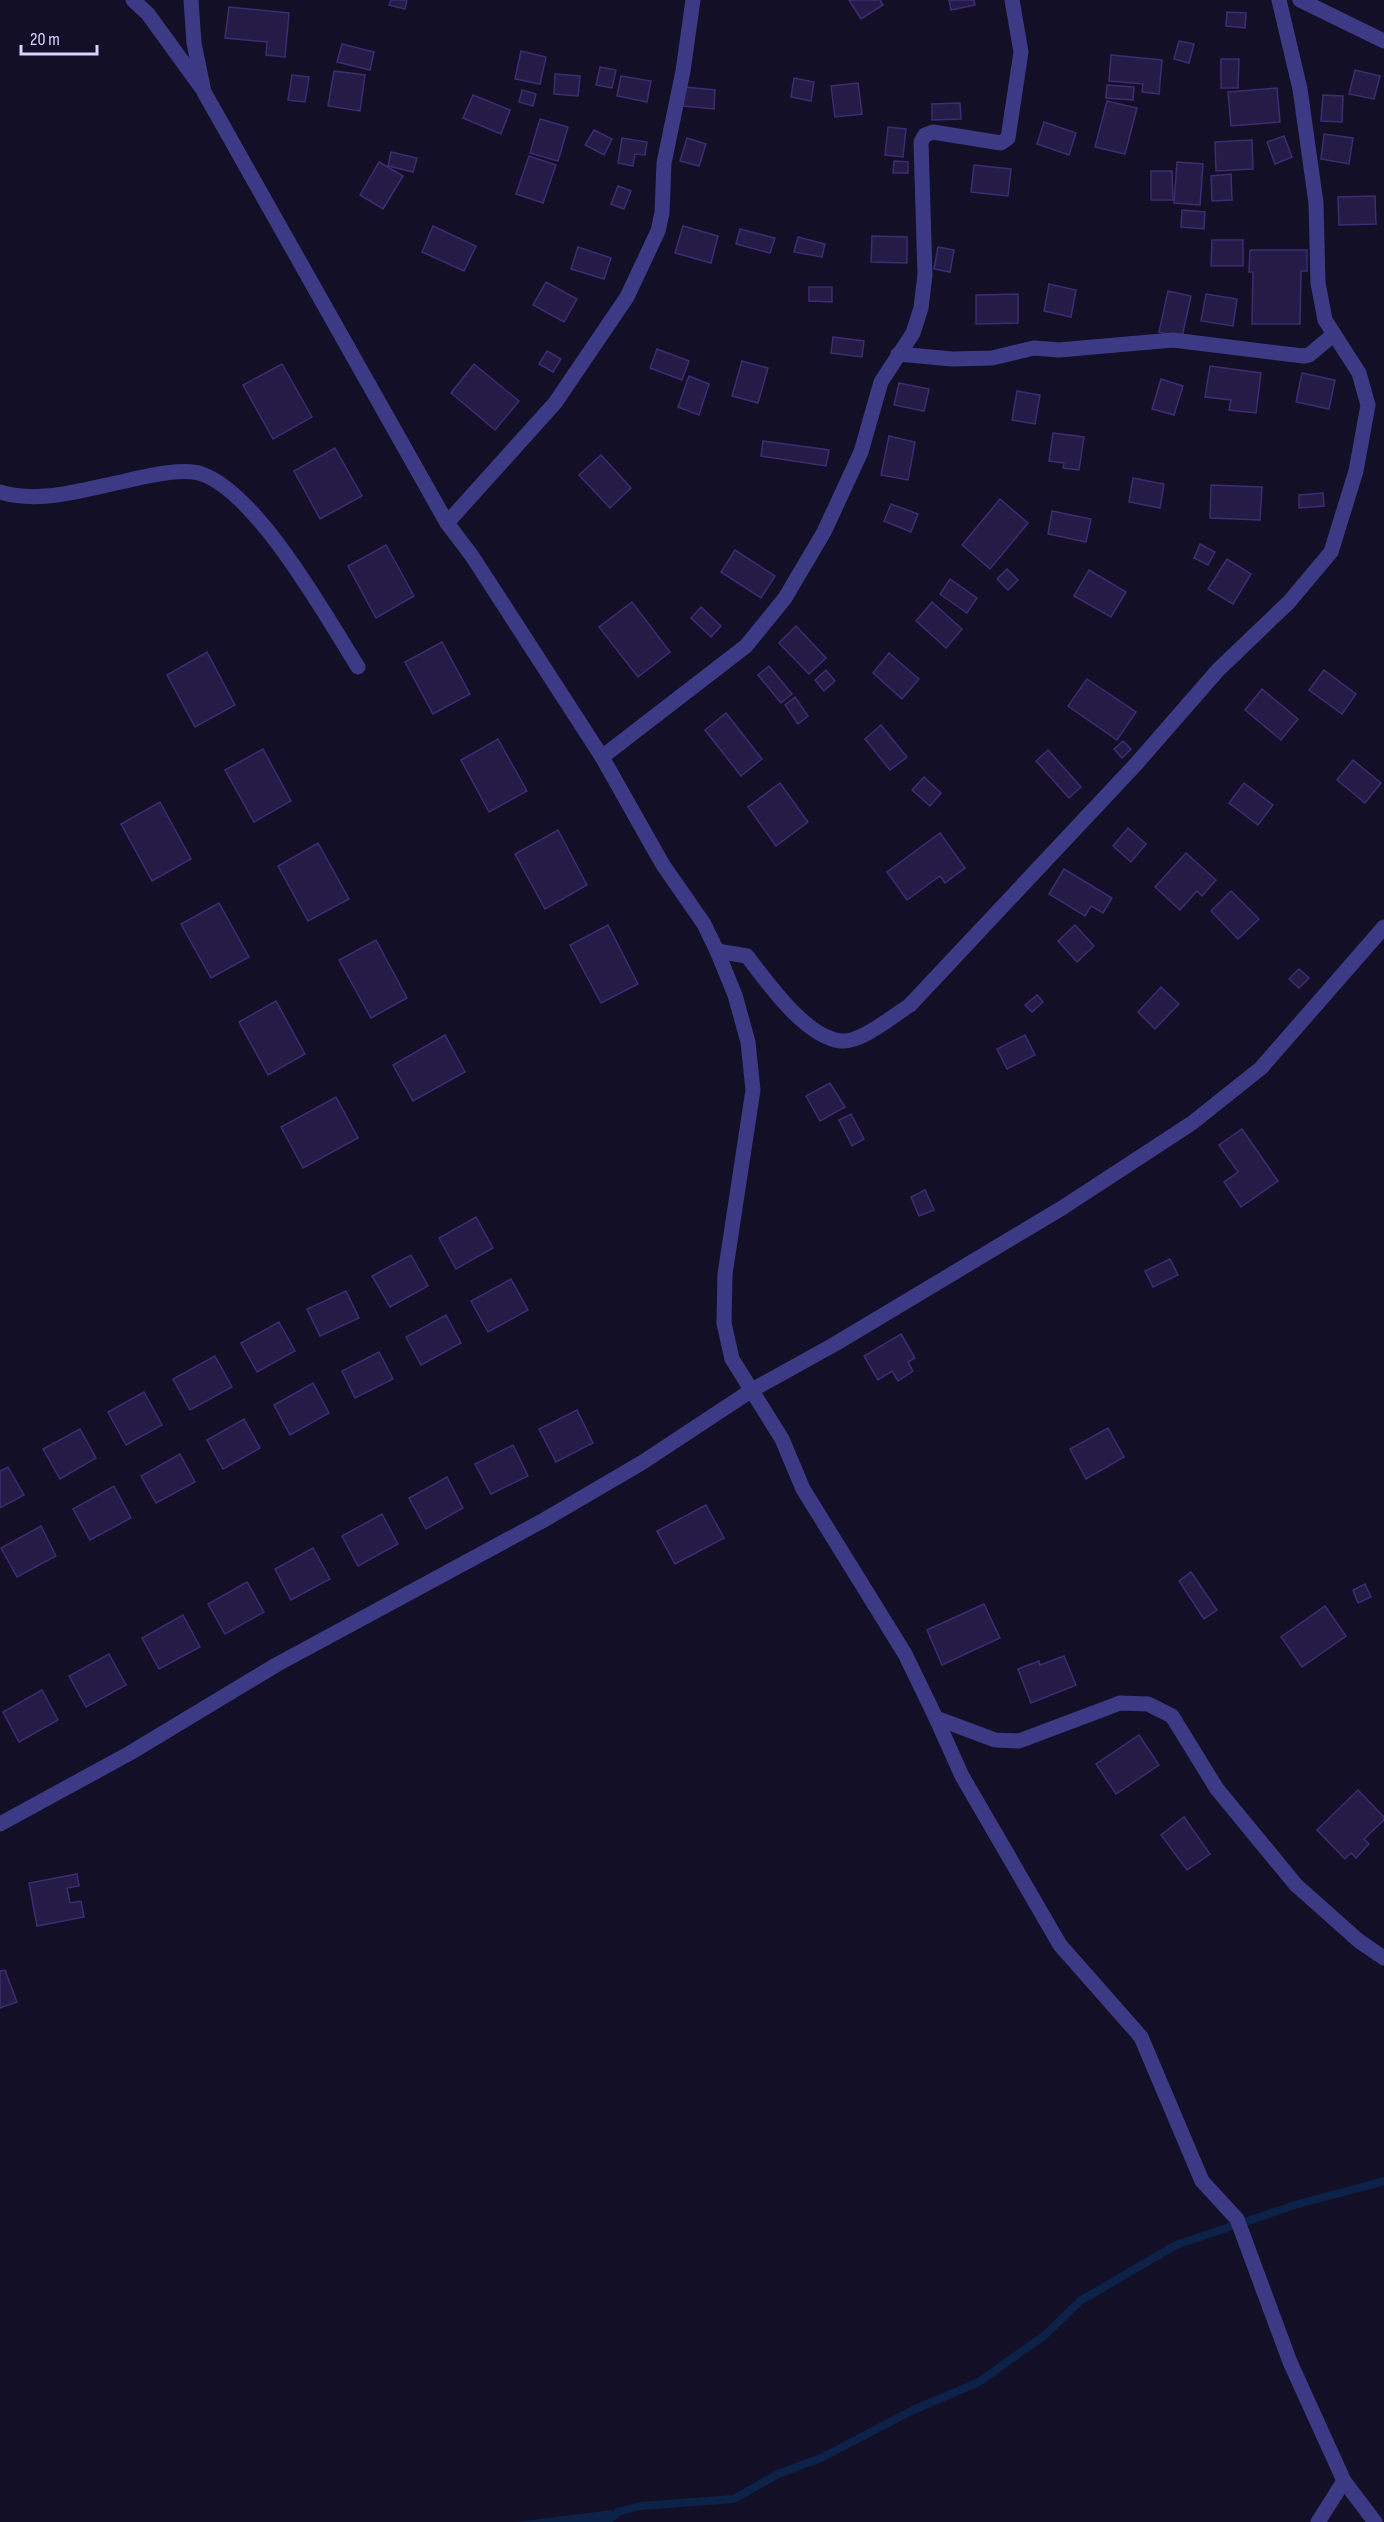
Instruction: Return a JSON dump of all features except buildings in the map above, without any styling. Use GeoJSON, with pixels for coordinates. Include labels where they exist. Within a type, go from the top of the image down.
{"type":"FeatureCollection","features":[{"type":"Feature","properties":{"kind":"street"},"geometry":{"type":"LineString","coordinates":[[133,0],[148,14],[204,92],[447,523],[472,556],[602,757],[663,865],[704,924],[735,994],[748,1042],[753,1090],[725,1274],[724,1323],[732,1359],[782,1439],[803,1489],[905,1654],[962,1776],[1060,1945],[1141,2037],[1202,2181],[1237,2219],[1290,2362],[1344,2481],[1375,2522]]}},
{"type":"Feature","properties":{"kind":"street"},"geometry":{"type":"LineString","coordinates":[[191,0],[194,43],[204,92]]}},
{"type":"Feature","properties":{"kind":"street"},"geometry":{"type":"LineString","coordinates":[[447,523],[555,403],[627,297],[658,231],[662,213],[660,194],[664,163],[683,71],[693,0]]}},
{"type":"Feature","properties":{"kind":"street"},"geometry":{"type":"LineString","coordinates":[[602,757],[746,646],[785,598],[824,532],[861,452],[881,382],[913,333],[922,297],[925,275],[921,142],[925,135],[933,132],[1005,142],[1021,52],[1012,0]]}},
{"type":"Feature","properties":{"kind":"street"},"geometry":{"type":"LineString","coordinates":[[717,951],[747,956],[780,997],[815,1032],[843,1042],[864,1035],[910,1005],[1137,763],[1218,670],[1289,602],[1331,552],[1356,471],[1368,405],[1359,373],[1332,335],[1325,320],[1318,283],[1316,203],[1300,89],[1279,0]]}},
{"type":"Feature","properties":{"kind":"street"},"geometry":{"type":"LineString","coordinates":[[1300,0],[1384,41]]}},
{"type":"Feature","properties":{"kind":"street"},"geometry":{"type":"LineString","coordinates":[[898,354],[952,359],[992,358],[1034,348],[1059,350],[1173,340],[1303,356],[1309,355],[1332,335]]}},
{"type":"Feature","properties":{"kind":"street"},"geometry":{"type":"LineString","coordinates":[[0,492],[13,496],[60,495],[170,473],[201,474],[232,490],[268,533],[358,667]]}},
{"type":"Feature","properties":{"kind":"street"},"geometry":{"type":"LineString","coordinates":[[0,1824],[130,1753],[276,1665],[544,1520],[643,1462],[752,1390],[835,1344],[1062,1208],[1192,1123],[1261,1068],[1323,1000],[1384,927]]}},
{"type":"Feature","properties":{"kind":"street"},"geometry":{"type":"LineString","coordinates":[[936,1718],[995,1740],[1019,1741],[1120,1703],[1148,1704],[1172,1716],[1217,1789],[1296,1886],[1359,1941],[1384,1958]]}},
{"type":"Feature","properties":{"kind":"street"},"geometry":{"type":"LineString","coordinates":[[1318,2522],[1344,2481]]}},
{"type":"Feature","properties":{"kind":"water"},"geometry":{"type":"Polygon","coordinates":[[[612,2510],[611,2522],[516,2522],[612,2510]]]}},
{"type":"Feature","properties":{"kind":"waterway"},"geometry":{"type":"LineString","coordinates":[[607,2522],[618,2512],[640,2506],[734,2499],[778,2474],[821,2458],[913,2410],[979,2382],[1045,2335],[1080,2301],[1176,2245],[1295,2205],[1384,2181]]}}]}
